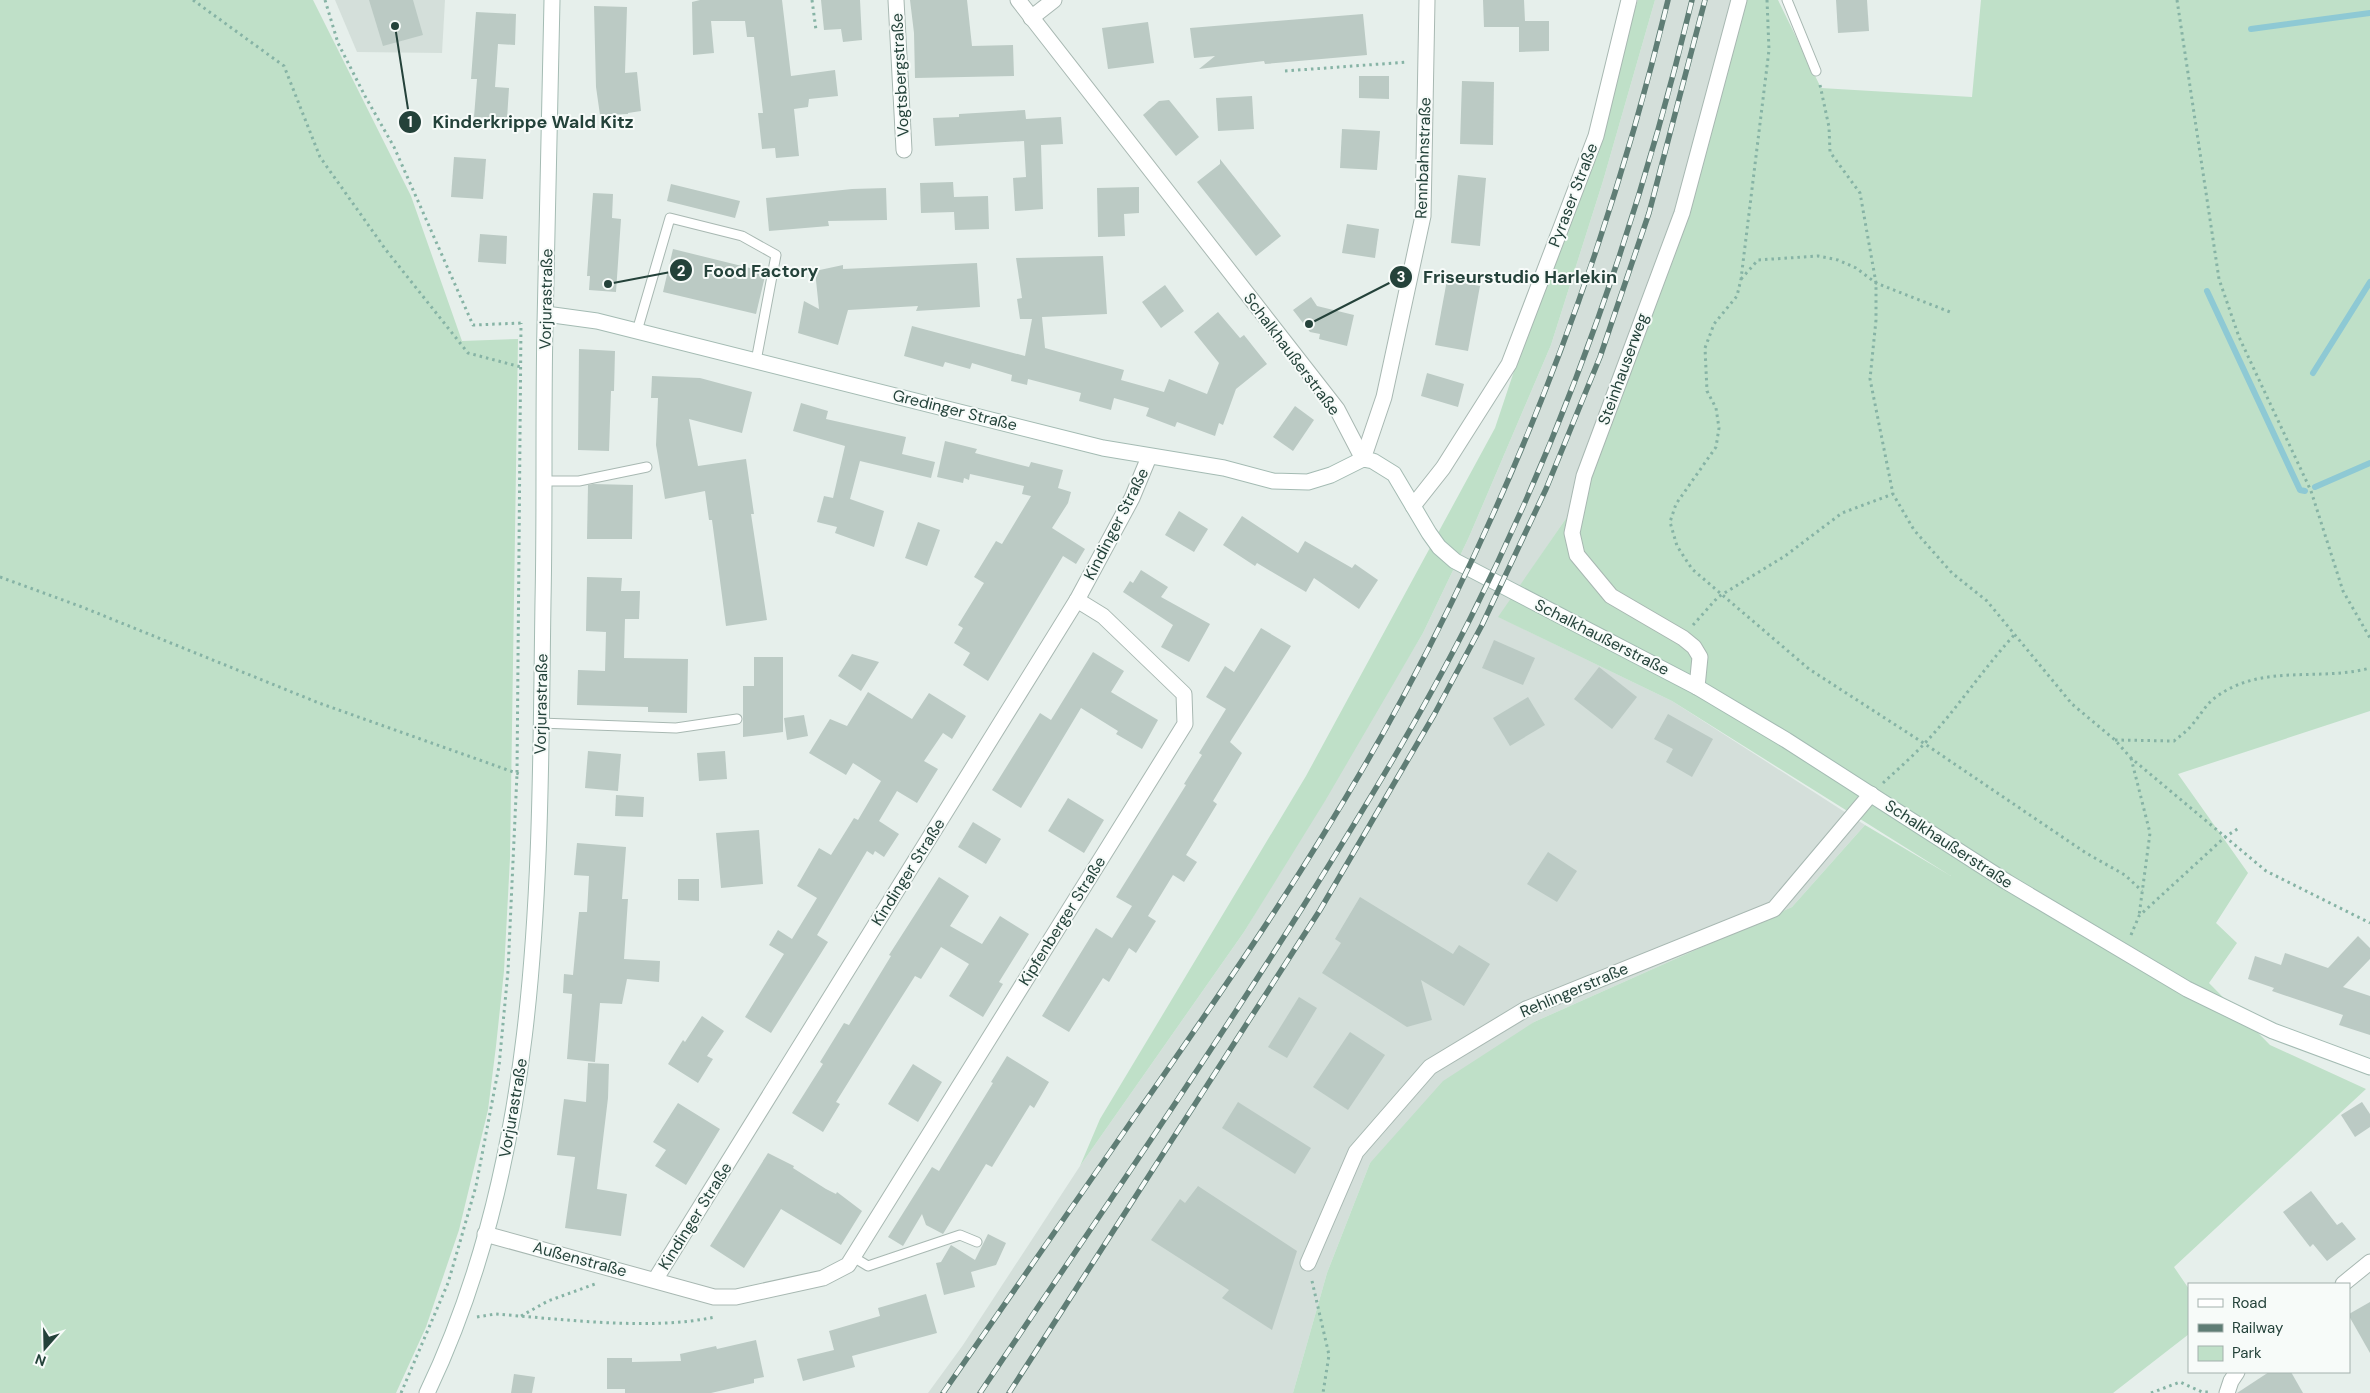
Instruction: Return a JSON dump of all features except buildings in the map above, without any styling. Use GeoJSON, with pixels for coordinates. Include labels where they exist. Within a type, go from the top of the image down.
{"type":"FeatureCollection","features":[{"type":"Feature","properties":{"kind":"street","name":"Vorjurastraße"},"geometry":{"type":"LineString","coordinates":[[427,1393],[457,1321],[485,1234],[513,1118],[527,1016],[536,892],[539,775],[545,318],[552,0]]}},
{"type":"Feature","properties":{"kind":"street","name":"Vogtsbergstraße"},"geometry":{"type":"LineString","coordinates":[[896,0],[904,150]]}},
{"type":"Feature","properties":{"kind":"street","name":"Schalkhaußerstraße"},"geometry":{"type":"LineString","coordinates":[[1018,0],[1337,409],[1363,459],[1381,464],[1394,474],[1439,547],[1455,561],[1697,686],[1871,794],[2007,882],[2187,990],[2250,1021],[2305,1044],[2370,1067]]}},
{"type":"Feature","properties":{"kind":"street"},"geometry":{"type":"LineString","coordinates":[[1031,18],[1054,0]]}},
{"type":"Feature","properties":{"kind":"street","name":"Rennbahnstraße"},"geometry":{"type":"LineString","coordinates":[[1363,459],[1384,397],[1423,216],[1428,0]]}},
{"type":"Feature","properties":{"kind":"street","name":"Pyraser Straße"},"geometry":{"type":"LineString","coordinates":[[1413,506],[1443,468],[1509,364],[1596,136],[1628,0]]}},
{"type":"Feature","properties":{"kind":"street","name":"Steinhauserweg"},"geometry":{"type":"LineString","coordinates":[[1697,686],[1700,656],[1694,647],[1611,596],[1578,555],[1572,533],[1584,476],[1682,213],[1740,0]]}},
{"type":"Feature","properties":{"kind":"street","name":"Gredinger Straße"},"geometry":{"type":"LineString","coordinates":[[545,318],[582,318],[1103,448],[1224,468],[1273,481],[1308,482],[1330,475],[1363,459]]}},
{"type":"Feature","properties":{"kind":"street","name":"Kindinger Straße"},"geometry":{"type":"LineString","coordinates":[[655,1280],[1077,600],[1132,498],[1149,457]]}},
{"type":"Feature","properties":{"kind":"street","name":"Kipfenberger Straße"},"geometry":{"type":"LineString","coordinates":[[850,1261],[1185,724],[1184,694],[1102,616],[1077,600]]}},
{"type":"Feature","properties":{"kind":"street","name":"Rehlingerstraße"},"geometry":{"type":"LineString","coordinates":[[1308,1263],[1356,1152],[1430,1067],[1526,1008],[1774,909],[1871,794]]}},
{"type":"Feature","properties":{"kind":"street","name":"Außenstraße"},"geometry":{"type":"LineString","coordinates":[[485,1234],[714,1297],[736,1297],[823,1278],[850,1261]]}},
{"type":"Feature","properties":{"kind":"street"},"geometry":{"type":"LineString","coordinates":[[2344,1283],[2370,1262]]}},
{"type":"Feature","properties":{"kind":"street"},"geometry":{"type":"LineString","coordinates":[[2227,1393],[2237,1373]]}},
{"type":"Feature","properties":{"kind":"lane"},"geometry":{"type":"LineString","coordinates":[[1787,0],[1816,71]]}},
{"type":"Feature","properties":{"kind":"lane"},"geometry":{"type":"LineString","coordinates":[[638,332],[670,218],[715,229],[742,236],[776,255],[756,361]]}},
{"type":"Feature","properties":{"kind":"lane"},"geometry":{"type":"LineString","coordinates":[[544,481],[579,481],[646,468]]}},
{"type":"Feature","properties":{"kind":"lane"},"geometry":{"type":"LineString","coordinates":[[540,723],[676,728],[737,719]]}},
{"type":"Feature","properties":{"kind":"lane"},"geometry":{"type":"LineString","coordinates":[[850,1261],[868,1266],[960,1235],[977,1242]]}},
{"type":"Feature","properties":{"kind":"path"},"geometry":{"type":"LineString","coordinates":[[193,0],[284,66],[320,157],[386,250],[468,353],[521,367]]}},
{"type":"Feature","properties":{"kind":"path"},"geometry":{"type":"LineString","coordinates":[[325,0],[338,43],[394,147],[473,325],[521,323],[545,318]]}},
{"type":"Feature","properties":{"kind":"path"},"geometry":{"type":"LineString","coordinates":[[812,0],[816,30]]}},
{"type":"Feature","properties":{"kind":"path"},"geometry":{"type":"LineString","coordinates":[[1767,0],[1769,50],[1738,296],[1714,324],[1705,348],[1707,391],[1716,408],[1719,428],[1716,447],[1676,504],[1670,522],[1676,546],[1692,569],[1809,669],[1925,744],[2086,853],[2125,876],[2142,891]]}},
{"type":"Feature","properties":{"kind":"path"},"geometry":{"type":"LineString","coordinates":[[2177,0],[2219,279],[2239,337],[2311,491],[2343,591],[2370,638]]}},
{"type":"Feature","properties":{"kind":"path"},"geometry":{"type":"LineString","coordinates":[[1285,71],[1426,60]]}},
{"type":"Feature","properties":{"kind":"path"},"geometry":{"type":"LineString","coordinates":[[1816,71],[1830,127],[1830,152],[1860,193],[1876,282],[1876,320],[1870,379],[1893,494],[1914,530],[1952,574],[1986,601],[2072,704],[2115,740],[2130,758],[2266,872],[2370,923]]}},
{"type":"Feature","properties":{"kind":"path"},"geometry":{"type":"LineString","coordinates":[[1741,279],[1758,260],[1818,256],[1838,260],[1856,268],[1876,282],[1950,312]]}},
{"type":"Feature","properties":{"kind":"path"},"geometry":{"type":"LineString","coordinates":[[401,1393],[448,1283],[476,1186],[499,1066],[508,971],[518,774],[521,323]]}},
{"type":"Feature","properties":{"kind":"path"},"geometry":{"type":"LineString","coordinates":[[1682,638],[1718,597],[1785,556],[1842,512],[1893,494]]}},
{"type":"Feature","properties":{"kind":"path"},"geometry":{"type":"LineString","coordinates":[[0,577],[82,607],[319,703],[518,774],[539,775]]}},
{"type":"Feature","properties":{"kind":"path"},"geometry":{"type":"LineString","coordinates":[[1871,794],[1925,744],[1968,693],[1990,661],[2015,634]]}},
{"type":"Feature","properties":{"kind":"path"},"geometry":{"type":"LineString","coordinates":[[2115,740],[2174,741],[2192,726],[2203,709],[2216,696],[2245,681],[2261,677],[2326,675],[2370,668]]}},
{"type":"Feature","properties":{"kind":"path"},"geometry":{"type":"LineString","coordinates":[[2124,952],[2139,916],[2150,833],[2130,758]]}},
{"type":"Feature","properties":{"kind":"path"},"geometry":{"type":"LineString","coordinates":[[2139,916],[2225,837],[2239,828]]}},
{"type":"Feature","properties":{"kind":"path"},"geometry":{"type":"LineString","coordinates":[[1308,1263],[1328,1355],[1323,1393]]}},
{"type":"Feature","properties":{"kind":"path"},"geometry":{"type":"LineString","coordinates":[[521,1316],[548,1300],[593,1285],[616,1269]]}},
{"type":"Feature","properties":{"kind":"path"},"geometry":{"type":"LineString","coordinates":[[457,1321],[495,1314],[645,1323],[693,1322],[729,1314],[736,1297]]}},
{"type":"Feature","properties":{"kind":"path"},"geometry":{"type":"LineString","coordinates":[[2151,1393],[2180,1382],[2202,1392],[2227,1393]]}},
{"type":"Feature","properties":{"kind":"shaded area"},"geometry":{"type":"Polygon","coordinates":[[[335,0],[445,0],[442,53],[357,52],[335,0]]]}},
{"type":"Feature","properties":{"kind":"shaded area"},"geometry":{"type":"Polygon","coordinates":[[[1655,0],[1739,0],[1652,289],[1567,517],[1499,617],[1672,701],[1865,825],[1792,907],[1534,1022],[1370,1163],[1327,1273],[1293,1393],[928,1393],[963,1345],[1080,1166],[1244,932],[1423,633],[1469,537],[1551,345],[1603,181],[1655,0]]]}},
{"type":"Feature","properties":{"kind":"green space"},"geometry":{"type":"Polygon","coordinates":[[[0,0],[313,0],[411,196],[462,341],[518,339],[510,858],[504,971],[496,1046],[488,1110],[459,1230],[426,1327],[396,1393],[0,1393],[0,0]]]}},
{"type":"Feature","properties":{"kind":"green space"},"geometry":{"type":"Polygon","coordinates":[[[1638,0],[1655,0],[1603,181],[1551,345],[1469,537],[1423,633],[1325,801],[1244,932],[1080,1166],[1100,1119],[1306,776],[1495,428],[1638,0]]]}},
{"type":"Feature","properties":{"kind":"green space"},"geometry":{"type":"Polygon","coordinates":[[[1739,0],[1778,0],[1821,88],[1972,97],[1981,0],[2370,0],[2370,711],[2178,774],[2248,873],[2216,923],[2237,943],[2209,983],[2270,1045],[2366,1089],[2174,1267],[2188,1288],[2188,1335],[2113,1393],[1293,1393],[1327,1273],[1370,1163],[1443,1081],[1534,1022],[1792,907],[1865,825],[1951,876],[1672,701],[1498,617],[1567,517],[1652,289],[1739,0]]]}},
{"type":"Feature","properties":{"kind":"waterway"},"geometry":{"type":"LineString","coordinates":[[2251,29],[2370,13]]}},
{"type":"Feature","properties":{"kind":"waterway"},"geometry":{"type":"LineString","coordinates":[[2313,373],[2370,282]]}},
{"type":"Feature","properties":{"kind":"waterway"},"geometry":{"type":"LineString","coordinates":[[2207,291],[2300,490],[2305,491]]}},
{"type":"Feature","properties":{"kind":"waterway"},"geometry":{"type":"LineString","coordinates":[[2315,487],[2370,463]]}},
{"type":"Feature","properties":{"kind":"railway"},"geometry":{"type":"LineString","coordinates":[[943,1393],[1205,1016],[1274,912],[1341,806],[1403,697],[1446,614],[1486,530],[1558,357],[1590,269],[1619,180],[1668,0]]}},
{"type":"Feature","properties":{"kind":"railway"},"geometry":{"type":"LineString","coordinates":[[980,1393],[1265,967],[1391,763],[1471,617],[1507,543],[1540,468],[1571,392],[1599,315],[1626,237],[1650,158],[1692,0]]}},
{"type":"Feature","properties":{"kind":"railway"},"geometry":{"type":"LineString","coordinates":[[1009,1393],[1320,910],[1434,715],[1482,625],[1546,489],[1600,357],[1649,213],[1705,0]]}},
{"type":"Feature","properties":{"kind":"place","name":"Kinderkrippe Wald Kitz"},"geometry":{"type":"Point","coordinates":[395,26]}},
{"type":"Feature","properties":{"kind":"place","name":"Food Factory"},"geometry":{"type":"Point","coordinates":[608,284]}},
{"type":"Feature","properties":{"kind":"place","name":"Friseurstudio Harlekin"},"geometry":{"type":"Point","coordinates":[1309,324]}}]}
